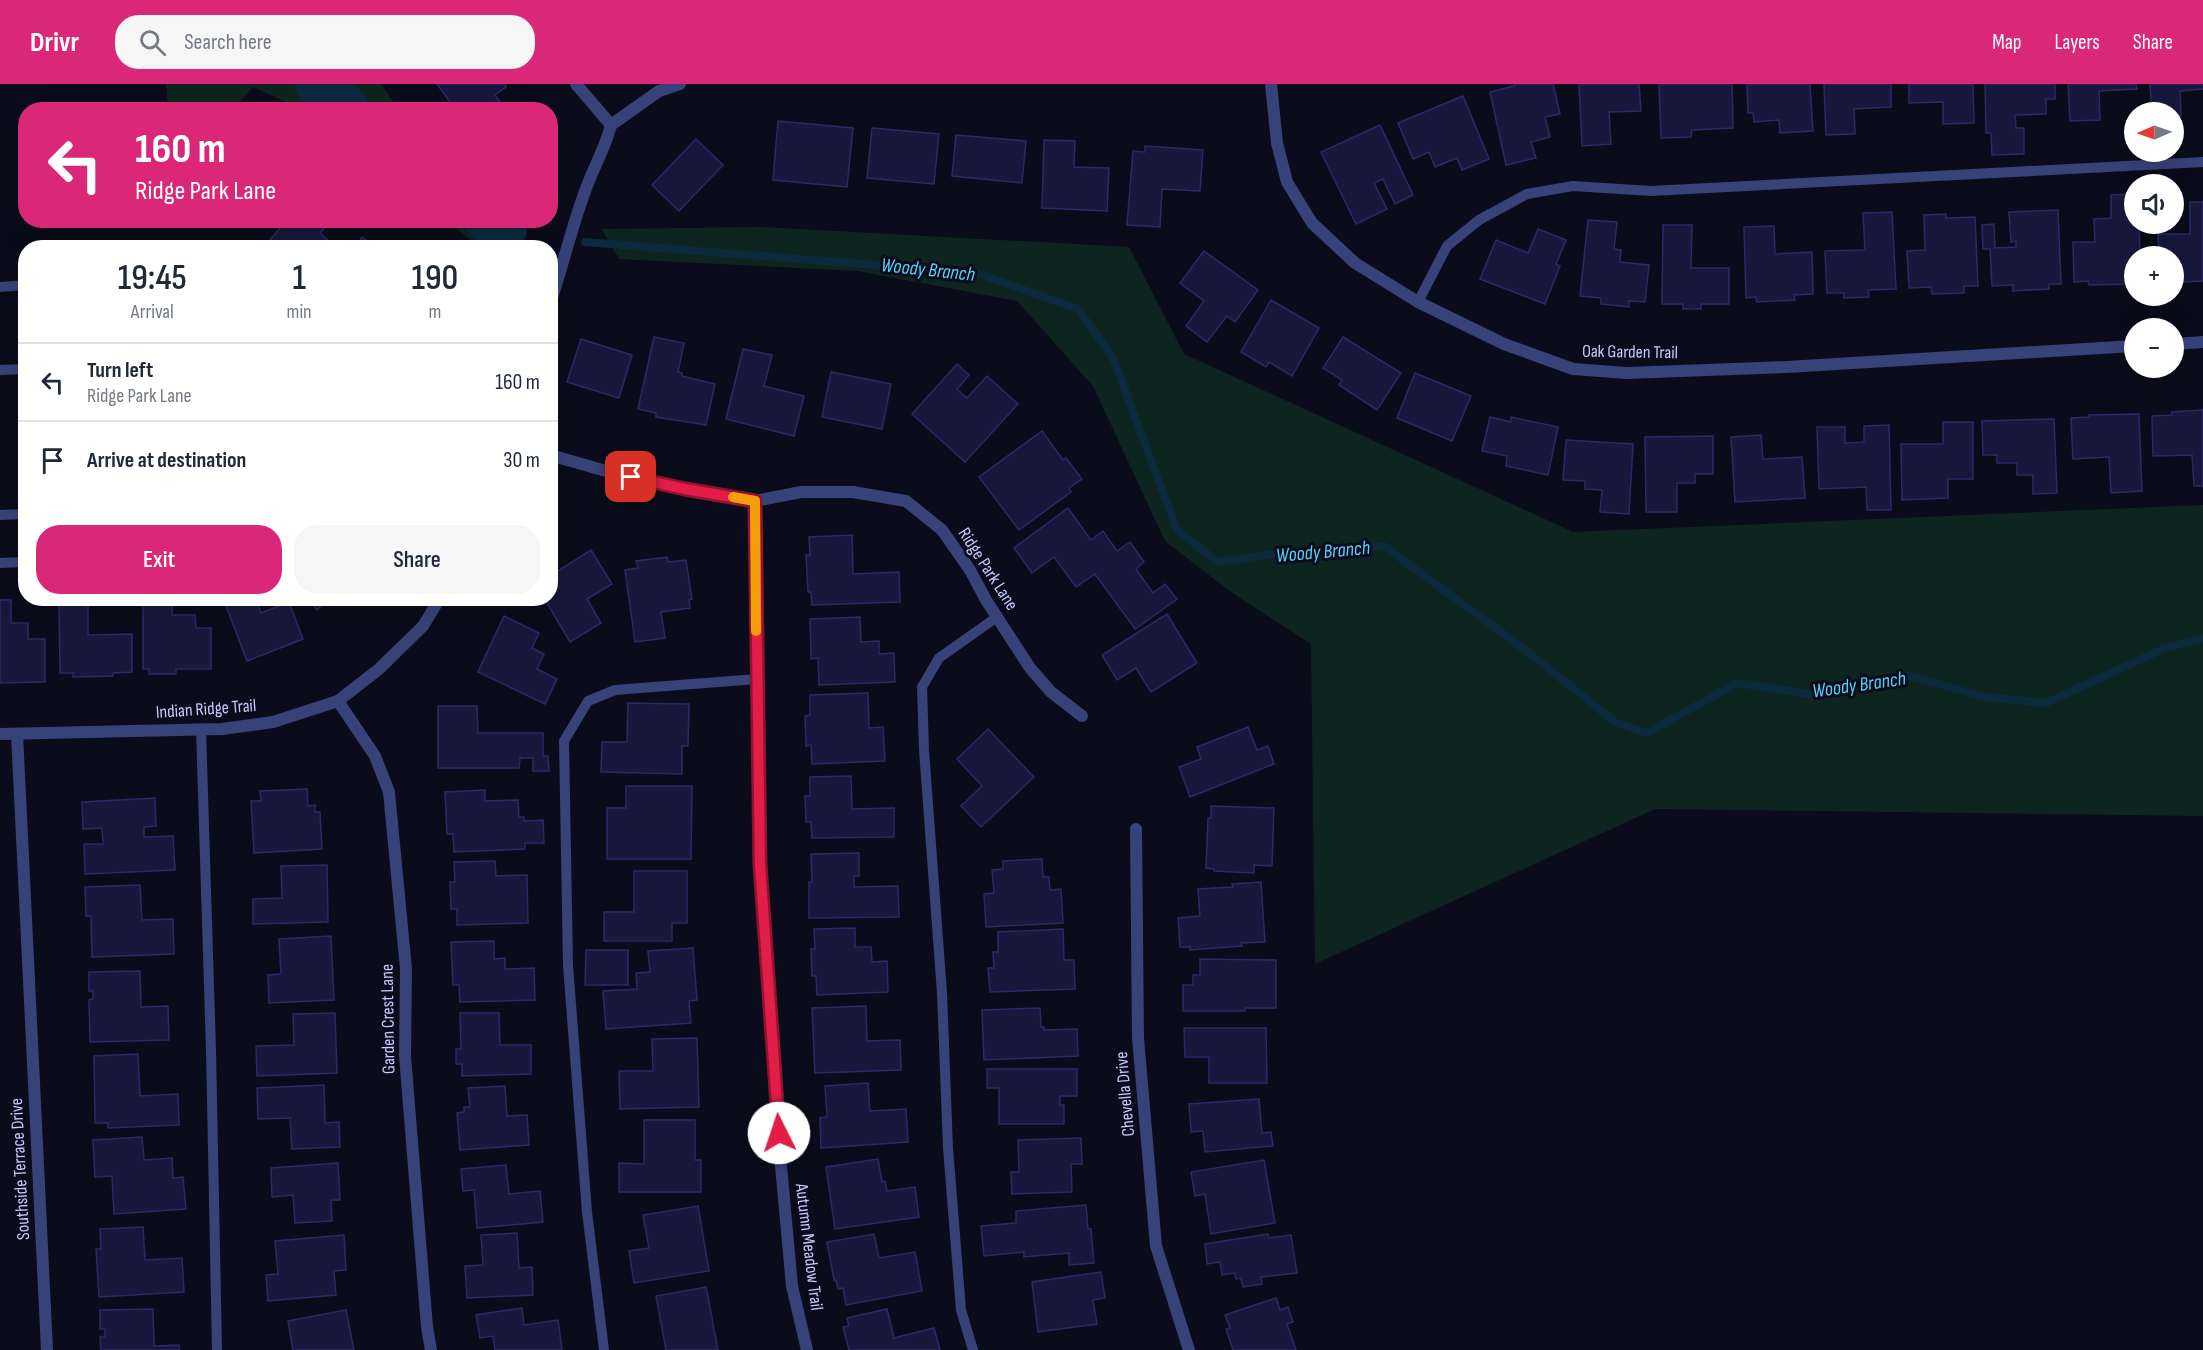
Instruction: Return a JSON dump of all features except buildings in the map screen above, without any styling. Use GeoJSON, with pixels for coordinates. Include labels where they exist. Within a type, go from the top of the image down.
{"type":"FeatureCollection","features":[{"type":"Feature","properties":{"kind":"street"},"geometry":{"type":"LineString","coordinates":[[576,84],[611,125]]}},
{"type":"Feature","properties":{"kind":"street"},"geometry":{"type":"LineString","coordinates":[[558,277],[592,169],[611,125],[659,91],[680,84]]}},
{"type":"Feature","properties":{"kind":"street","name":"Oak Garden Trail"},"geometry":{"type":"LineString","coordinates":[[1271,84],[1276,143],[1287,182],[1312,223],[1355,263],[1418,302],[1503,344],[1573,369],[1627,373],[1787,367],[2124,347]]}},
{"type":"Feature","properties":{"kind":"street"},"geometry":{"type":"LineString","coordinates":[[2184,343],[2203,342]]}},
{"type":"Feature","properties":{"kind":"street","name":"Ridge Park Lane"},"geometry":{"type":"LineString","coordinates":[[558,457],[613,473],[685,489],[755,501],[801,492],[853,492],[906,501],[942,530],[970,570],[1030,668],[1052,692],[1082,716]]}},
{"type":"Feature","properties":{"kind":"street","name":"Autumn Meadow Trail"},"geometry":{"type":"LineString","coordinates":[[755,501],[760,865],[780,1155],[792,1286],[807,1350]]}},
{"type":"Feature","properties":{"kind":"street","name":"Indian Ridge Trail"},"geometry":{"type":"LineString","coordinates":[[0,734],[222,729],[273,722],[338,701],[379,669],[423,626],[435,606]]}},
{"type":"Feature","properties":{"kind":"street","name":"Garden Crest Lane"},"geometry":{"type":"LineString","coordinates":[[338,701],[375,756],[389,792],[406,969],[405,1056],[412,1165],[431,1350]]}},
{"type":"Feature","properties":{"kind":"street","name":"Southside Terrace Drive"},"geometry":{"type":"LineString","coordinates":[[17,734],[47,1350]]}},
{"type":"Feature","properties":{"kind":"street","name":"Chevella Drive"},"geometry":{"type":"LineString","coordinates":[[1136,829],[1138,1038],[1156,1246],[1189,1350]]}},
{"type":"Feature","properties":{"kind":"lane"},"geometry":{"type":"LineString","coordinates":[[1418,302],[1447,246],[1479,220],[1527,194],[1573,186],[1651,191],[2203,162]]}},
{"type":"Feature","properties":{"kind":"lane"},"geometry":{"type":"LineString","coordinates":[[0,287],[18,286]]}},
{"type":"Feature","properties":{"kind":"lane"},"geometry":{"type":"LineString","coordinates":[[0,370],[18,369]]}},
{"type":"Feature","properties":{"kind":"lane"},"geometry":{"type":"LineString","coordinates":[[0,515],[18,514]]}},
{"type":"Feature","properties":{"kind":"lane"},"geometry":{"type":"LineString","coordinates":[[0,563],[18,562]]}},
{"type":"Feature","properties":{"kind":"lane"},"geometry":{"type":"LineString","coordinates":[[973,1350],[961,1310],[948,1148],[942,993],[924,750],[922,687],[939,658],[997,617]]}},
{"type":"Feature","properties":{"kind":"lane"},"geometry":{"type":"LineString","coordinates":[[604,1350],[587,1212],[568,965],[564,741],[588,701],[615,690],[757,679]]}},
{"type":"Feature","properties":{"kind":"lane"},"geometry":{"type":"LineString","coordinates":[[201,729],[212,1050],[217,1350]]}},
{"type":"Feature","properties":{"kind":"green space"},"geometry":{"type":"Polygon","coordinates":[[[166,84],[381,84],[393,102],[286,102],[253,87],[240,102],[167,102],[166,84]]]}},
{"type":"Feature","properties":{"kind":"green space"},"geometry":{"type":"Polygon","coordinates":[[[761,227],[1129,247],[1184,354],[1573,532],[2203,505],[2203,816],[1655,809],[1315,964],[1311,644],[1231,592],[1165,541],[1093,386],[1017,301],[858,271],[619,259],[602,229],[761,227]]]}},
{"type":"Feature","properties":{"kind":"green space"},"geometry":{"type":"Polygon","coordinates":[[[455,228],[491,228],[486,240],[471,240],[455,228]]]}},
{"type":"Feature","properties":{"kind":"waterway","name":"Woody Branch"},"geometry":{"type":"LineString","coordinates":[[318,84],[338,102]]}},
{"type":"Feature","properties":{"kind":"waterway","name":"Woody Branch"},"geometry":{"type":"LineString","coordinates":[[585,242],[977,273],[1078,309],[1113,358],[1177,530],[1218,562],[1266,555],[1384,546],[1524,649],[1615,722],[1647,733],[1737,683],[1815,695],[1907,675],[1984,697],[2046,703],[2165,648],[2203,638]]}},
{"type":"Feature","properties":{"kind":"slow traffic"},"geometry":{"type":"LineString","coordinates":[[733,497],[755,501],[756,631]]}},
{"type":"Feature","properties":{"kind":"route"},"geometry":{"type":"LineString","coordinates":[[631,477],[755,501],[760,865],[779,1133]]}}]}
